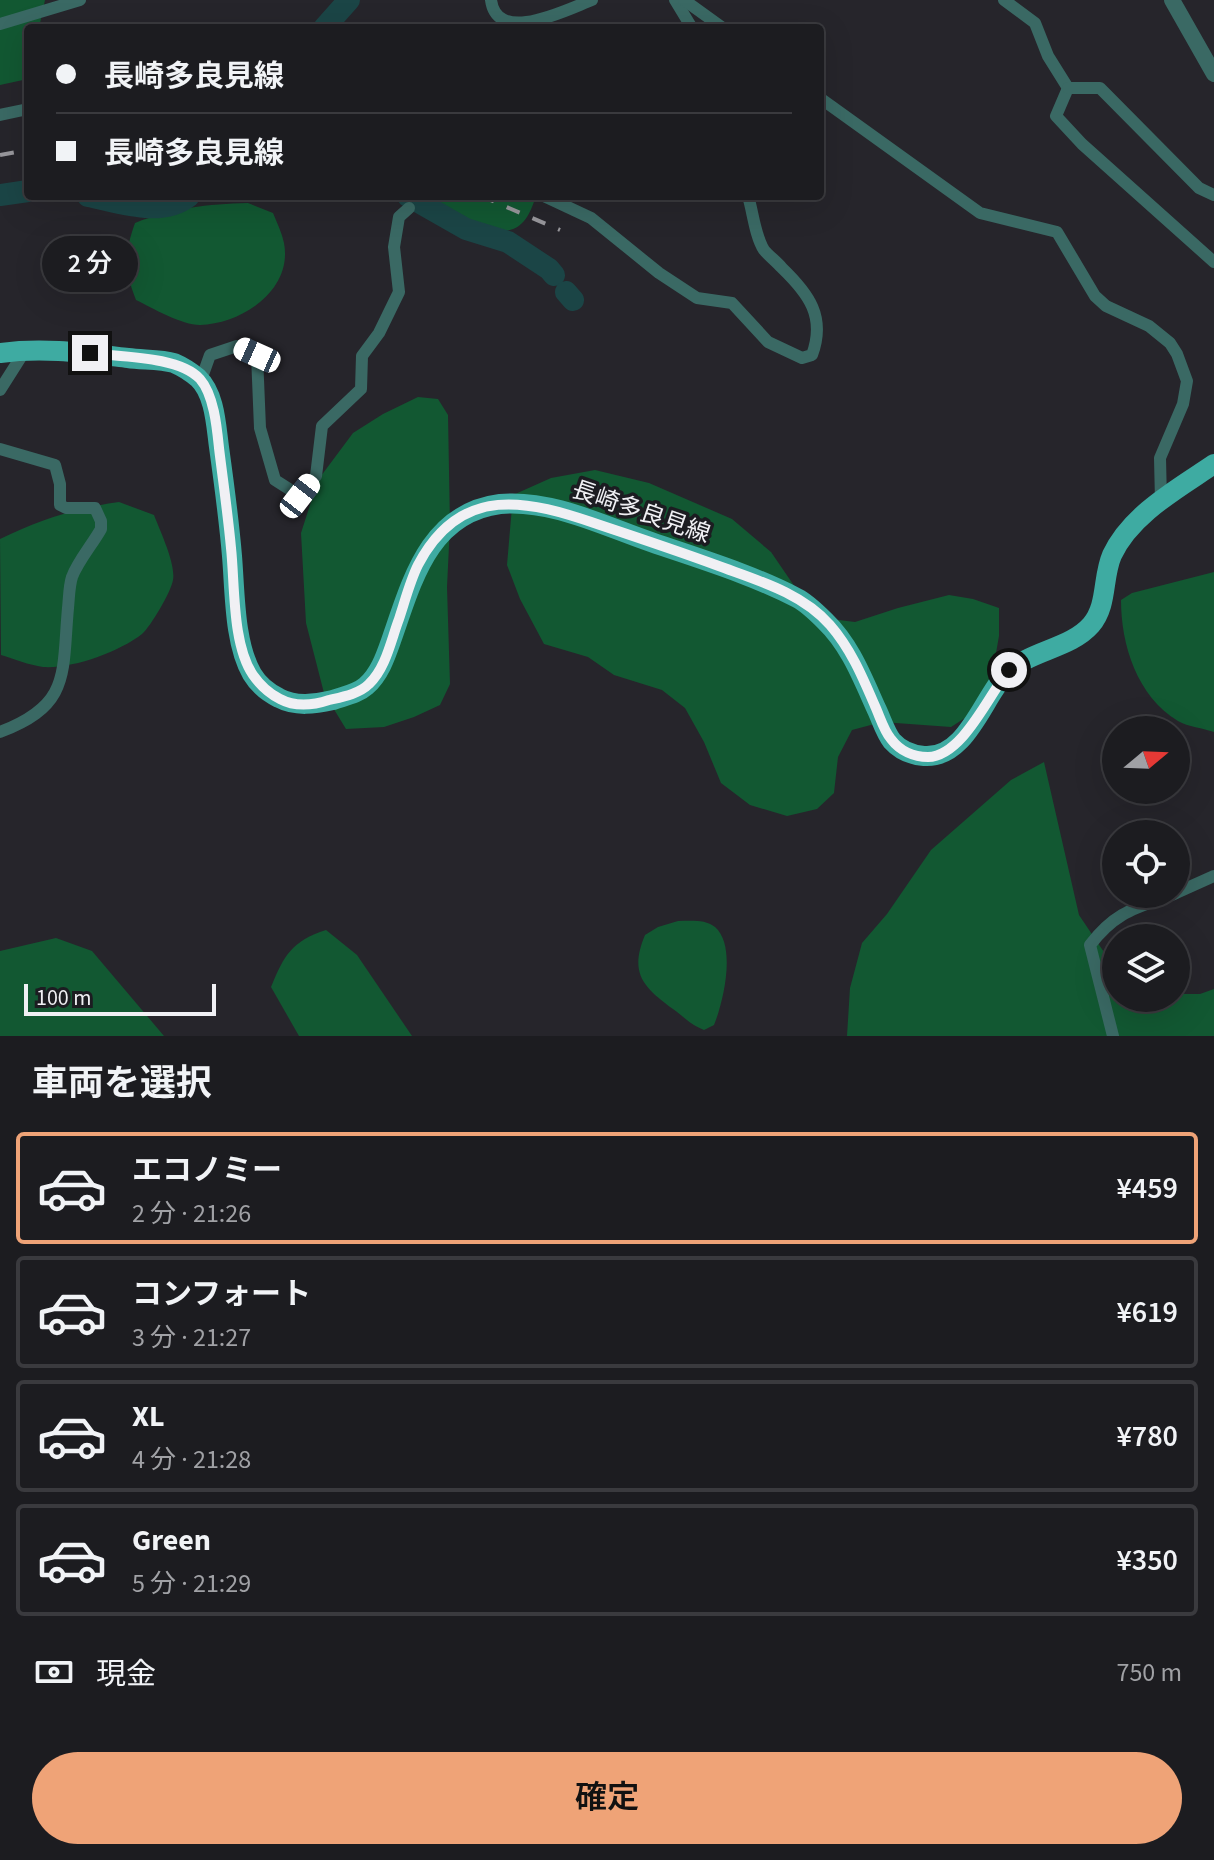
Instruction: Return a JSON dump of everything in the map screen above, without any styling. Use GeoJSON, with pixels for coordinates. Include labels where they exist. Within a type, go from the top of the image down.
{"type":"FeatureCollection","features":[{"type":"Feature","properties":{"kind":"main road"},"geometry":{"type":"LineString","coordinates":[[0,353],[26,349],[90,353],[174,364],[201,380]]}},
{"type":"Feature","properties":{"kind":"main road","name":"長崎多良見線"},"geometry":{"type":"LineString","coordinates":[[201,380],[215,412],[235,606],[243,649],[252,674],[266,690],[283,701],[307,705],[356,693],[369,684],[384,661],[417,566],[434,540],[453,522],[472,511],[520,503],[550,508],[649,541],[762,582],[802,600],[830,625],[854,658],[890,738],[909,754],[932,757],[963,738],[1009,670],[1029,657],[1077,636],[1090,625],[1101,607],[1111,557],[1124,536],[1161,501],[1214,464]]}},
{"type":"Feature","properties":{"kind":"street"},"geometry":{"type":"LineString","coordinates":[[0,24],[80,0]]}},
{"type":"Feature","properties":{"kind":"street"},"geometry":{"type":"LineString","coordinates":[[491,0],[492,7],[501,18],[512,24],[535,21],[592,0]]}},
{"type":"Feature","properties":{"kind":"street"},"geometry":{"type":"LineString","coordinates":[[675,0],[690,24]]}},
{"type":"Feature","properties":{"kind":"street"},"geometry":{"type":"LineString","coordinates":[[684,0],[717,24]]}},
{"type":"Feature","properties":{"kind":"street"},"geometry":{"type":"LineString","coordinates":[[1004,0],[1035,23],[1048,56],[1068,88]]}},
{"type":"Feature","properties":{"kind":"street"},"geometry":{"type":"LineString","coordinates":[[1172,0],[1214,74]]}},
{"type":"Feature","properties":{"kind":"street"},"geometry":{"type":"LineString","coordinates":[[1068,88],[1100,88],[1199,188],[1214,195]]}},
{"type":"Feature","properties":{"kind":"street"},"geometry":{"type":"LineString","coordinates":[[1068,88],[1056,116],[1082,144],[1214,262]]}},
{"type":"Feature","properties":{"kind":"street"},"geometry":{"type":"LineString","coordinates":[[824,101],[980,213],[1057,232],[1095,296],[1106,306],[1149,326],[1170,343],[1187,381],[1183,404],[1160,458],[1161,501]]}},
{"type":"Feature","properties":{"kind":"street"},"geometry":{"type":"LineString","coordinates":[[0,115],[24,110]]}},
{"type":"Feature","properties":{"kind":"street"},"geometry":{"type":"LineString","coordinates":[[553,200],[591,218],[659,273],[697,298],[732,303],[768,342],[802,358],[812,355],[817,342],[818,324],[814,307],[795,280],[764,249],[749,200]]}},
{"type":"Feature","properties":{"kind":"street"},"geometry":{"type":"LineString","coordinates":[[201,380],[210,355],[237,346],[257,355],[260,428],[275,480],[300,496],[316,476],[322,426],[361,389],[362,356],[379,333],[399,292],[394,247],[399,217],[409,208]]}},
{"type":"Feature","properties":{"kind":"street"},"geometry":{"type":"LineString","coordinates":[[0,390],[26,349]]}},
{"type":"Feature","properties":{"kind":"street"},"geometry":{"type":"LineString","coordinates":[[0,449],[55,465],[60,484],[60,505],[66,508],[95,508],[101,521],[101,529],[71,578],[63,673],[52,700],[40,712],[0,732]]}},
{"type":"Feature","properties":{"kind":"street"},"geometry":{"type":"LineString","coordinates":[[1190,887],[1214,876]]}},
{"type":"Feature","properties":{"kind":"street"},"geometry":{"type":"LineString","coordinates":[[1113,1036],[1090,945],[1104,926],[1118,915],[1137,908]]}},
{"type":"Feature","properties":{"kind":"green space"},"geometry":{"type":"Polygon","coordinates":[[[0,0],[45,0],[40,24],[24,24],[23,80],[0,85],[0,0]]]}},
{"type":"Feature","properties":{"kind":"green space"},"geometry":{"type":"Polygon","coordinates":[[[437,200],[534,200],[524,221],[506,231],[477,227],[448,213],[437,200]]]}},
{"type":"Feature","properties":{"kind":"green space"},"geometry":{"type":"Polygon","coordinates":[[[248,203],[273,213],[284,243],[285,260],[281,276],[261,301],[232,318],[200,325],[176,319],[136,300],[127,262],[135,223],[190,208],[248,203]]]}},
{"type":"Feature","properties":{"kind":"green space"},"geometry":{"type":"Polygon","coordinates":[[[418,397],[438,399],[448,415],[450,684],[440,705],[414,717],[384,727],[346,729],[324,693],[306,623],[301,533],[318,480],[353,433],[418,397]]]}},
{"type":"Feature","properties":{"kind":"green space"},"geometry":{"type":"Polygon","coordinates":[[[595,470],[649,483],[732,519],[771,552],[797,590],[831,619],[855,622],[949,595],[999,608],[999,636],[982,707],[951,727],[882,722],[852,730],[838,757],[834,793],[817,809],[787,816],[750,805],[721,783],[704,742],[685,708],[662,690],[614,675],[588,657],[544,644],[520,599],[507,565],[513,495],[551,478],[595,470]]]}},
{"type":"Feature","properties":{"kind":"green space"},"geometry":{"type":"Polygon","coordinates":[[[119,502],[154,515],[172,565],[171,585],[146,630],[108,653],[67,665],[43,667],[1,655],[0,539],[58,516],[119,502]]]}},
{"type":"Feature","properties":{"kind":"green space"},"geometry":{"type":"Polygon","coordinates":[[[1214,572],[1214,732],[1190,726],[1190,716],[1172,716],[1142,684],[1128,651],[1122,617],[1121,600],[1132,593],[1214,572]]]}},
{"type":"Feature","properties":{"kind":"green space"},"geometry":{"type":"Polygon","coordinates":[[[1044,762],[1079,915],[1102,949],[1102,1012],[1190,1012],[1190,994],[1214,989],[1214,1036],[847,1036],[850,988],[862,943],[887,914],[931,850],[1011,780],[1044,762]]]}},
{"type":"Feature","properties":{"kind":"green space"},"geometry":{"type":"Polygon","coordinates":[[[678,921],[711,924],[722,936],[725,947],[726,975],[721,1003],[714,1025],[704,1030],[654,994],[639,969],[640,948],[645,935],[678,921]]]}},
{"type":"Feature","properties":{"kind":"green space"},"geometry":{"type":"Polygon","coordinates":[[[326,930],[357,955],[412,1036],[299,1036],[271,987],[280,966],[297,944],[326,930]]]}},
{"type":"Feature","properties":{"kind":"green space"},"geometry":{"type":"Polygon","coordinates":[[[56,938],[92,951],[164,1036],[0,1036],[0,951],[56,938]]]}},
{"type":"Feature","properties":{"kind":"waterway"},"geometry":{"type":"LineString","coordinates":[[328,24],[349,0]]}},
{"type":"Feature","properties":{"kind":"waterway"},"geometry":{"type":"LineString","coordinates":[[0,195],[24,192]]}},
{"type":"Feature","properties":{"kind":"waterway"},"geometry":{"type":"LineString","coordinates":[[107,200],[153,207],[183,200]]}},
{"type":"Feature","properties":{"kind":"waterway"},"geometry":{"type":"LineString","coordinates":[[415,200],[466,229],[508,242],[554,275]]}},
{"type":"Feature","properties":{"kind":"waterway"},"geometry":{"type":"LineString","coordinates":[[566,292],[573,300]]}},
{"type":"Feature","properties":{"kind":"railway"},"geometry":{"type":"LineString","coordinates":[[0,155],[24,151]]}},
{"type":"Feature","properties":{"kind":"railway"},"geometry":{"type":"LineString","coordinates":[[490,200],[560,230]]}},
{"type":"Feature","properties":{"kind":"route"},"geometry":{"type":"LineString","coordinates":[[90,353],[174,364],[201,380],[215,412],[232,553],[235,606],[243,649],[252,674],[266,690],[283,701],[307,705],[356,693],[369,684],[384,661],[417,566],[434,540],[453,522],[472,511],[520,503],[550,508],[691,556],[802,600],[830,625],[854,658],[890,738],[909,754],[932,757],[963,738],[1009,670]]}}]}
